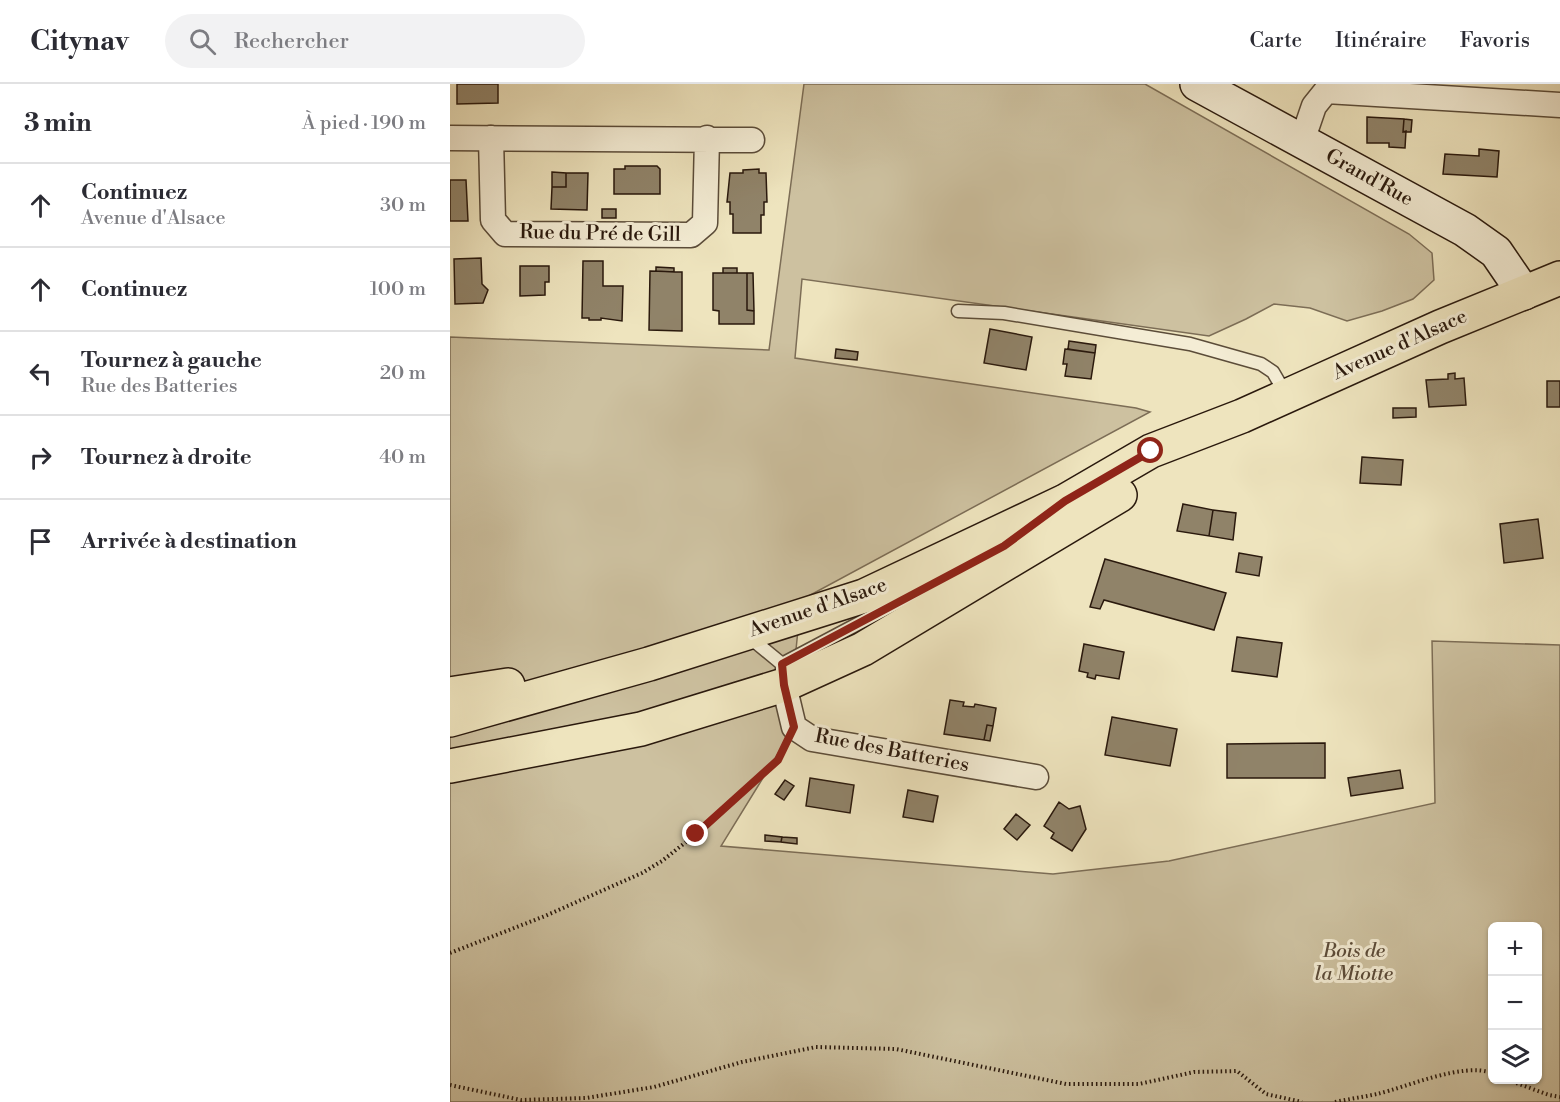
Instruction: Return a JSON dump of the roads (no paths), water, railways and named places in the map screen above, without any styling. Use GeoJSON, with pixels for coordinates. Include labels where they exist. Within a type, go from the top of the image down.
{"type":"FeatureCollection","features":[{"type":"Feature","properties":{"kind":"main road","name":"Avenue d'Alsace"},"geometry":{"type":"LineString","coordinates":[[650,664],[864,596],[1065,501],[1151,451],[1242,416],[1427,332],[1560,278]]}},
{"type":"Feature","properties":{"kind":"main road","name":"Avenue d'Alsace"},"geometry":{"type":"LineString","coordinates":[[450,766],[641,729],[783,674],[863,649],[1164,468],[1242,416]]}},
{"type":"Feature","properties":{"kind":"main road"},"geometry":{"type":"LineString","coordinates":[[450,694],[650,664]]}},
{"type":"Feature","properties":{"kind":"main road"},"geometry":{"type":"LineString","coordinates":[[450,720],[650,664]]}},
{"type":"Feature","properties":{"kind":"street","name":"Grand'Rue"},"geometry":{"type":"LineString","coordinates":[[1197,84],[1465,230],[1496,252],[1524,293]]}},
{"type":"Feature","properties":{"kind":"street"},"geometry":{"type":"LineString","coordinates":[[1302,141],[1314,106],[1326,91],[1560,105]]}},
{"type":"Feature","properties":{"kind":"street"},"geometry":{"type":"LineString","coordinates":[[450,138],[752,140]]}},
{"type":"Feature","properties":{"kind":"street","name":"Rue du Pré de Gill"},"geometry":{"type":"LineString","coordinates":[[491,138],[493,220],[505,234],[691,235],[705,223],[707,138]]}},
{"type":"Feature","properties":{"kind":"street","name":"Rue des Batteries"},"geometry":{"type":"LineString","coordinates":[[783,674],[794,727],[812,739],[1036,777]]}},
{"type":"Feature","properties":{"kind":"lane"},"geometry":{"type":"LineString","coordinates":[[958,311],[1004,313],[1190,344],[1261,364],[1272,372],[1287,396]]}},
{"type":"Feature","properties":{"kind":"lane"},"geometry":{"type":"LineString","coordinates":[[1012,540],[1065,501]]}},
{"type":"Feature","properties":{"kind":"lane"},"geometry":{"type":"LineString","coordinates":[[746,634],[783,674],[993,552]]}},
{"type":"Feature","properties":{"kind":"park label","name":"Bois de la Miotte"},"geometry":{"type":"Point","coordinates":[1354,962]}}]}
